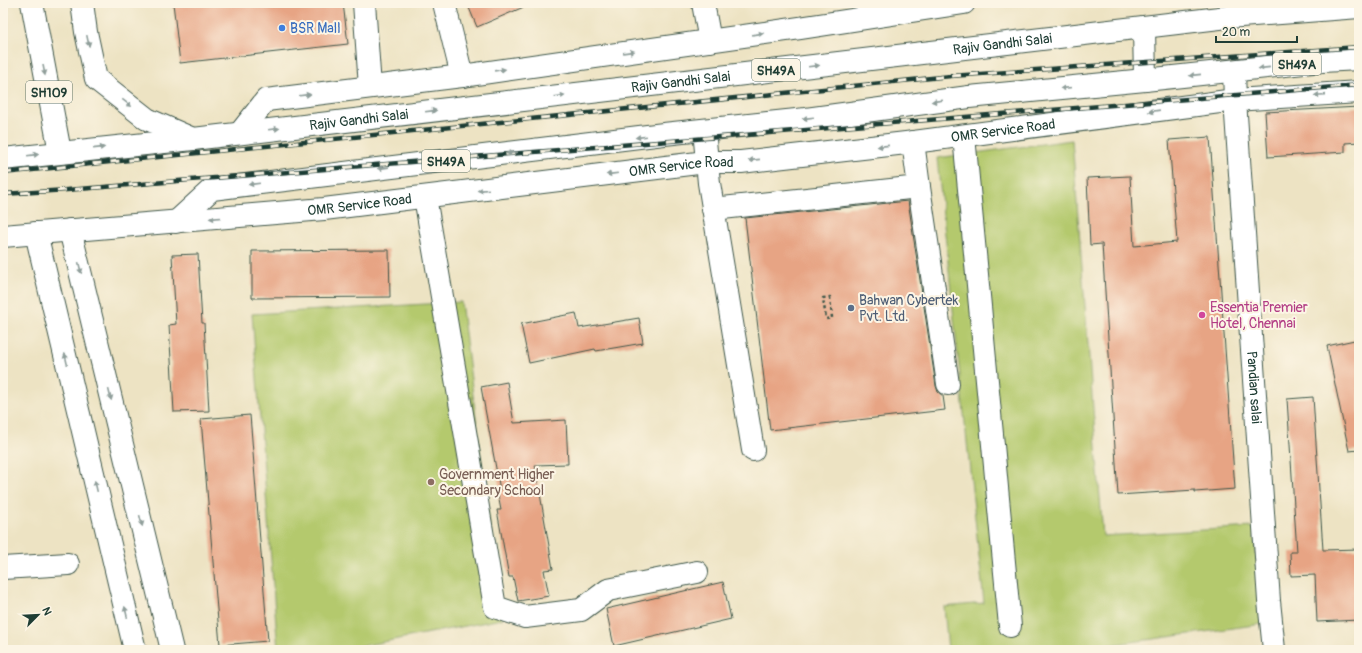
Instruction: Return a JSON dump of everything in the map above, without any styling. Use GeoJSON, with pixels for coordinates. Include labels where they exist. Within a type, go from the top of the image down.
{"type":"FeatureCollection","features":[{"type":"Feature","properties":{"kind":"street","name":"SH109"},"geometry":{"type":"LineString","coordinates":[[32,3],[60,152]]}},
{"type":"Feature","properties":{"kind":"street"},"geometry":{"type":"LineString","coordinates":[[82,3],[86,32],[96,79],[147,119],[193,139]]}},
{"type":"Feature","properties":{"kind":"street"},"geometry":{"type":"LineString","coordinates":[[364,3],[370,87]]}},
{"type":"Feature","properties":{"kind":"street"},"geometry":{"type":"LineString","coordinates":[[444,3],[462,76]]}},
{"type":"Feature","properties":{"kind":"street"},"geometry":{"type":"LineString","coordinates":[[703,3],[710,41]]}},
{"type":"Feature","properties":{"kind":"street"},"geometry":{"type":"LineString","coordinates":[[240,133],[266,100],[462,76],[710,41],[907,7],[964,3]]}},
{"type":"Feature","properties":{"kind":"street","name":"Rajiv Gandhi Salai"},"geometry":{"type":"LineString","coordinates":[[3,159],[193,139],[1144,27],[1236,10],[1359,7]]}},
{"type":"Feature","properties":{"kind":"street"},"geometry":{"type":"LineString","coordinates":[[1144,27],[1145,80]]}},
{"type":"Feature","properties":{"kind":"street","name":"SH49A"},"geometry":{"type":"LineString","coordinates":[[176,222],[212,189],[806,119],[969,97],[1359,58]]}},
{"type":"Feature","properties":{"kind":"street","name":"Pandian salai"},"geometry":{"type":"LineString","coordinates":[[1234,71],[1269,602],[1274,650]]}},
{"type":"Feature","properties":{"kind":"street","name":"OMR Service Road"},"geometry":{"type":"LineString","coordinates":[[3,236],[324,209],[706,162],[741,162],[914,142],[1235,100],[1359,92]]}},
{"type":"Feature","properties":{"kind":"street"},"geometry":{"type":"LineString","coordinates":[[704,130],[706,162],[713,209],[754,450]]}},
{"type":"Feature","properties":{"kind":"street"},"geometry":{"type":"LineString","coordinates":[[964,136],[1010,626]]}},
{"type":"Feature","properties":{"kind":"street"},"geometry":{"type":"LineString","coordinates":[[914,142],[919,187],[948,384]]}},
{"type":"Feature","properties":{"kind":"street"},"geometry":{"type":"LineString","coordinates":[[713,209],[919,187]]}},
{"type":"Feature","properties":{"kind":"street"},"geometry":{"type":"LineString","coordinates":[[425,197],[495,607],[525,617],[581,610],[608,590],[697,572]]}},
{"type":"Feature","properties":{"kind":"street"},"geometry":{"type":"LineString","coordinates":[[70,230],[172,650]]}},
{"type":"Feature","properties":{"kind":"street"},"geometry":{"type":"LineString","coordinates":[[36,234],[135,650]]}},
{"type":"Feature","properties":{"kind":"street"},"geometry":{"type":"LineString","coordinates":[[3,568],[68,564]]}},
{"type":"Feature","properties":{"kind":"path"},"geometry":{"type":"LineString","coordinates":[[830,297],[832,318],[826,319],[823,298],[830,297]]}},
{"type":"Feature","properties":{"kind":"green space"},"geometry":{"type":"Polygon","coordinates":[[[1072,140],[1103,536],[1254,527],[1262,624],[1073,650],[948,650],[944,607],[984,603],[937,158],[1072,140]]]}},
{"type":"Feature","properties":{"kind":"green space"},"geometry":{"type":"Polygon","coordinates":[[[461,302],[502,619],[341,650],[278,650],[252,314],[461,302]]]}},
{"type":"Feature","properties":{"kind":"building"},"geometry":{"type":"Polygon","coordinates":[[[173,3],[343,3],[348,44],[180,63],[173,3]]]}},
{"type":"Feature","properties":{"kind":"building"},"geometry":{"type":"Polygon","coordinates":[[[467,3],[533,3],[477,27],[467,3]]]}},
{"type":"Feature","properties":{"kind":"building"},"geometry":{"type":"Polygon","coordinates":[[[1359,107],[1359,142],[1345,143],[1345,152],[1268,157],[1265,112],[1359,107]]]}},
{"type":"Feature","properties":{"kind":"building"},"geometry":{"type":"Polygon","coordinates":[[[1210,137],[1235,489],[1118,495],[1102,244],[1090,245],[1087,178],[1130,176],[1134,246],[1177,242],[1169,140],[1210,137]]]}},
{"type":"Feature","properties":{"kind":"building"},"geometry":{"type":"Polygon","coordinates":[[[908,201],[936,386],[938,392],[943,396],[945,410],[770,430],[745,218],[908,201]]]}},
{"type":"Feature","properties":{"kind":"building"},"geometry":{"type":"Polygon","coordinates":[[[389,250],[390,297],[252,298],[252,251],[389,250]]]}},
{"type":"Feature","properties":{"kind":"building"},"geometry":{"type":"Polygon","coordinates":[[[198,254],[209,411],[174,412],[169,325],[176,324],[172,255],[198,254]]]}},
{"type":"Feature","properties":{"kind":"building"},"geometry":{"type":"Polygon","coordinates":[[[576,313],[579,328],[639,318],[643,343],[596,351],[595,349],[529,363],[521,324],[576,313]]]}},
{"type":"Feature","properties":{"kind":"building"},"geometry":{"type":"Polygon","coordinates":[[[1359,339],[1359,450],[1349,451],[1327,346],[1359,339]]]}},
{"type":"Feature","properties":{"kind":"building"},"geometry":{"type":"Polygon","coordinates":[[[507,382],[514,423],[566,420],[568,464],[535,465],[553,569],[544,570],[549,596],[518,601],[513,577],[509,577],[497,510],[501,510],[497,490],[500,490],[481,387],[507,382]]]}},
{"type":"Feature","properties":{"kind":"building"},"geometry":{"type":"Polygon","coordinates":[[[1313,397],[1323,550],[1359,549],[1359,620],[1317,622],[1315,575],[1291,576],[1290,552],[1297,552],[1287,399],[1313,397]]]}},
{"type":"Feature","properties":{"kind":"building"},"geometry":{"type":"Polygon","coordinates":[[[250,415],[268,641],[220,645],[201,419],[250,415]]]}},
{"type":"Feature","properties":{"kind":"building"},"geometry":{"type":"Polygon","coordinates":[[[723,582],[731,619],[614,646],[606,609],[723,582]]]}},
{"type":"Feature","properties":{"kind":"railway"},"geometry":{"type":"LineString","coordinates":[[3,173],[951,76],[1359,47]]}},
{"type":"Feature","properties":{"kind":"railway"},"geometry":{"type":"LineString","coordinates":[[3,194],[1359,85]]}},
{"type":"Feature","properties":{"kind":"place","name":"BSR Mall"},"geometry":{"type":"Point","coordinates":[282,28]}},
{"type":"Feature","properties":{"kind":"place","name":"Bahwan Cybertek Pvt. Ltd."},"geometry":{"type":"Point","coordinates":[851,308]}},
{"type":"Feature","properties":{"kind":"place","name":"Essentia Premier Hotel, Chennai"},"geometry":{"type":"Point","coordinates":[1202,315]}},
{"type":"Feature","properties":{"kind":"place","name":"Government Higher Secondary School"},"geometry":{"type":"Point","coordinates":[431,482]}}]}
